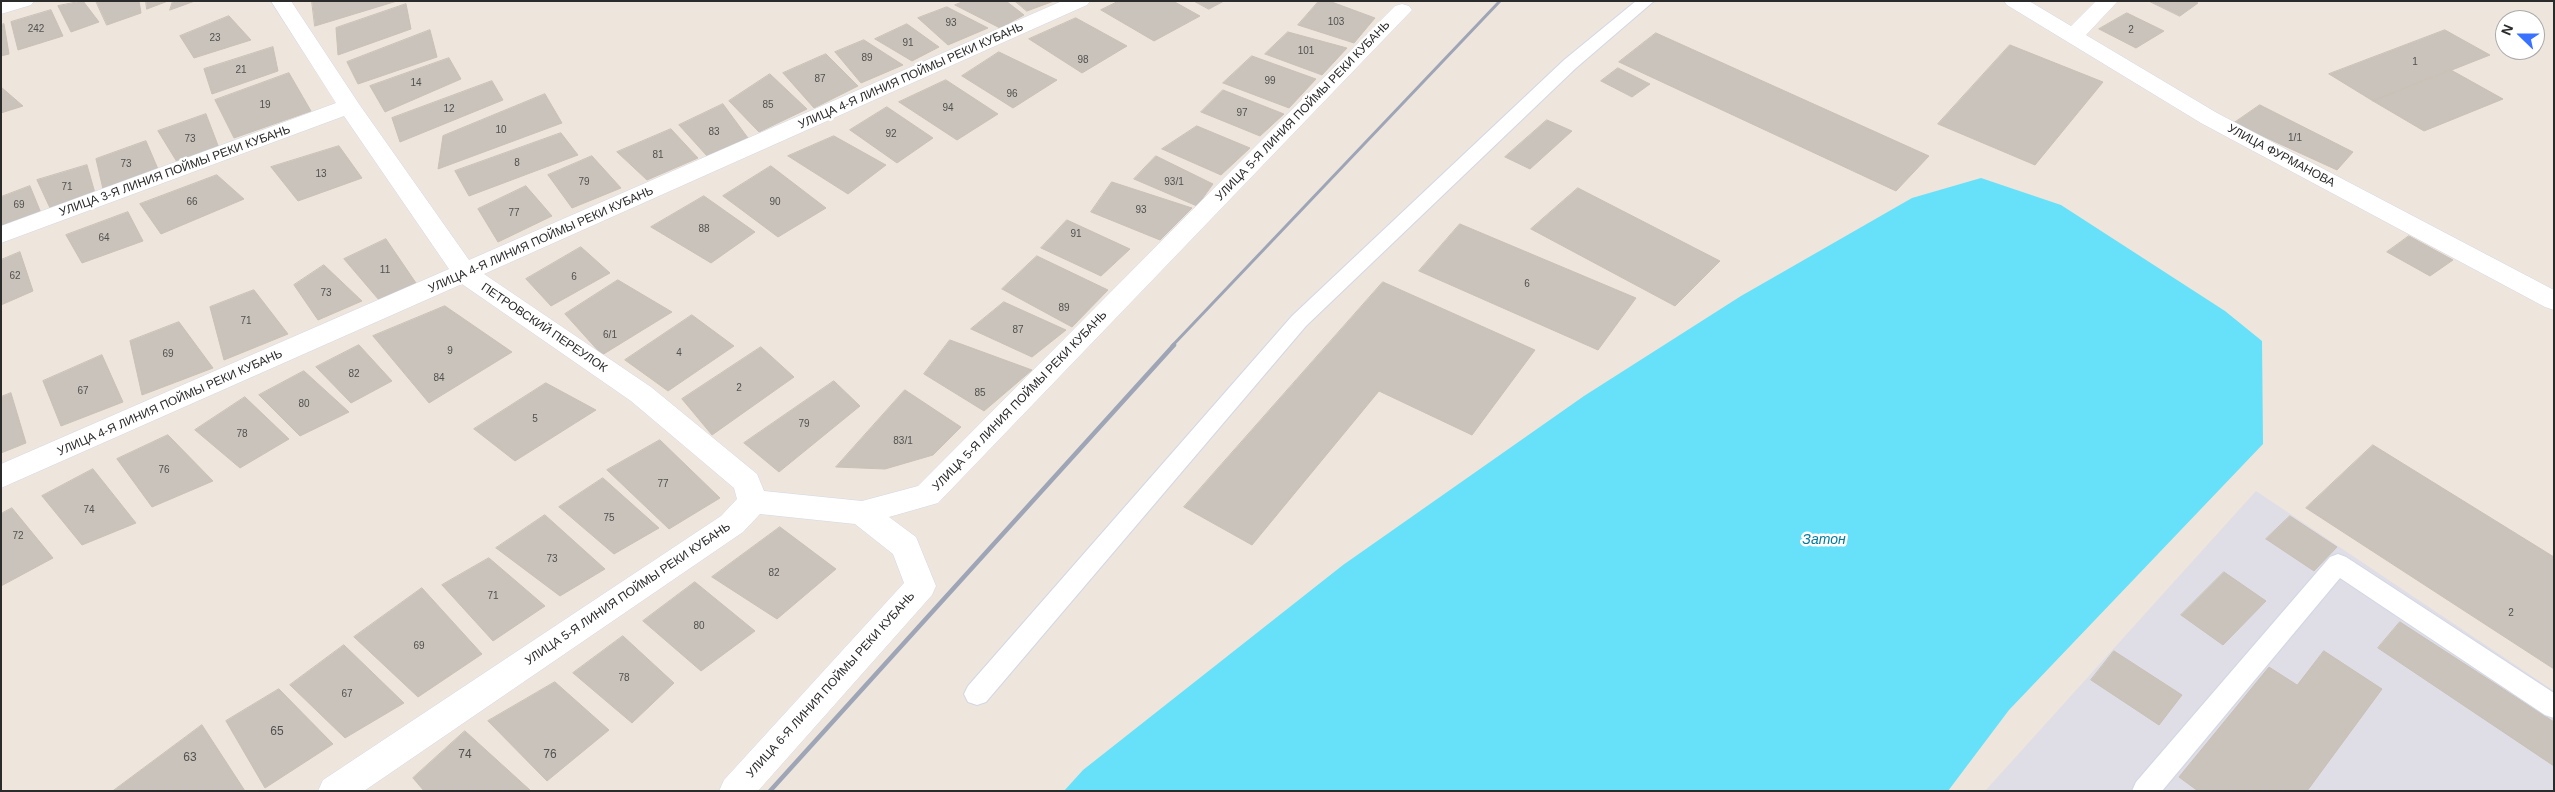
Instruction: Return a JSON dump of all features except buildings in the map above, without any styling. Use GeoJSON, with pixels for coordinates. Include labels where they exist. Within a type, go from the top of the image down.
{"type":"FeatureCollection","features":[{"type":"Feature","properties":{"kind":"street"},"geometry":{"type":"LineString","coordinates":[[1,8],[24,1]]}},
{"type":"Feature","properties":{"kind":"street","name":"ПЕТРОВСКИЙ ПЕРЕУЛОК"},"geometry":{"type":"LineString","coordinates":[[281,1],[349,106],[465,274],[640,394],[747,482],[753,502]]}},
{"type":"Feature","properties":{"kind":"street","name":"УЛИЦА 4-Я ЛИНИЯ ПОЙМЫ РЕКИ КУБАНЬ"},"geometry":{"type":"LineString","coordinates":[[1,477],[465,274],[1080,1]]}},
{"type":"Feature","properties":{"kind":"street","name":"УЛИЦА ФУРМАНОВА"},"geometry":{"type":"LineString","coordinates":[[2014,1],[2209,118],[2554,301]]}},
{"type":"Feature","properties":{"kind":"street"},"geometry":{"type":"LineString","coordinates":[[2073,36],[2108,1]]}},
{"type":"Feature","properties":{"kind":"street","name":"УЛИЦА 5-Я ЛИНИЯ ПОЙМЫ РЕКИ КУБАНЬ"},"geometry":{"type":"LineString","coordinates":[[335,791],[732,524],[753,502],[862,513],[928,495],[1402,10]]}},
{"type":"Feature","properties":{"kind":"street","name":"УЛИЦА 3-Я ЛИНИЯ ПОЙМЫ РЕКИ КУБАНЬ"},"geometry":{"type":"LineString","coordinates":[[1,235],[349,106]]}},
{"type":"Feature","properties":{"kind":"street","name":"УЛИЦА 6-Я ЛИНИЯ ПОЙМЫ РЕКИ КУБАНЬ"},"geometry":{"type":"LineString","coordinates":[[736,791],[921,586],[905,546],[862,513]]}},
{"type":"Feature","properties":{"kind":"lane"},"geometry":{"type":"LineString","coordinates":[[977,694],[1299,321],[1570,64],[1646,1]]}},
{"type":"Feature","properties":{"kind":"lane"},"geometry":{"type":"LineString","coordinates":[[2145,791],[2338,564],[2554,707]]}},
{"type":"Feature","properties":{"kind":"shaded area"},"geometry":{"type":"Polygon","coordinates":[[[2256,491],[2554,691],[2554,791],[1985,791],[2256,491]]]}},
{"type":"Feature","properties":{"kind":"water","name":"Затон"},"geometry":{"type":"Polygon","coordinates":[[[1981,178],[2061,205],[2225,311],[2262,341],[2263,444],[2009,710],[1948,791],[1064,791],[1083,770],[1343,565],[1584,396],[1741,296],[1912,198],[1981,178]]]}},
{"type":"Feature","properties":{"kind":"railway"},"geometry":{"type":"LineString","coordinates":[[1172,346],[1500,1]]}},
{"type":"Feature","properties":{"kind":"railway"},"geometry":{"type":"LineString","coordinates":[[770,791],[1174,345]]}}]}
